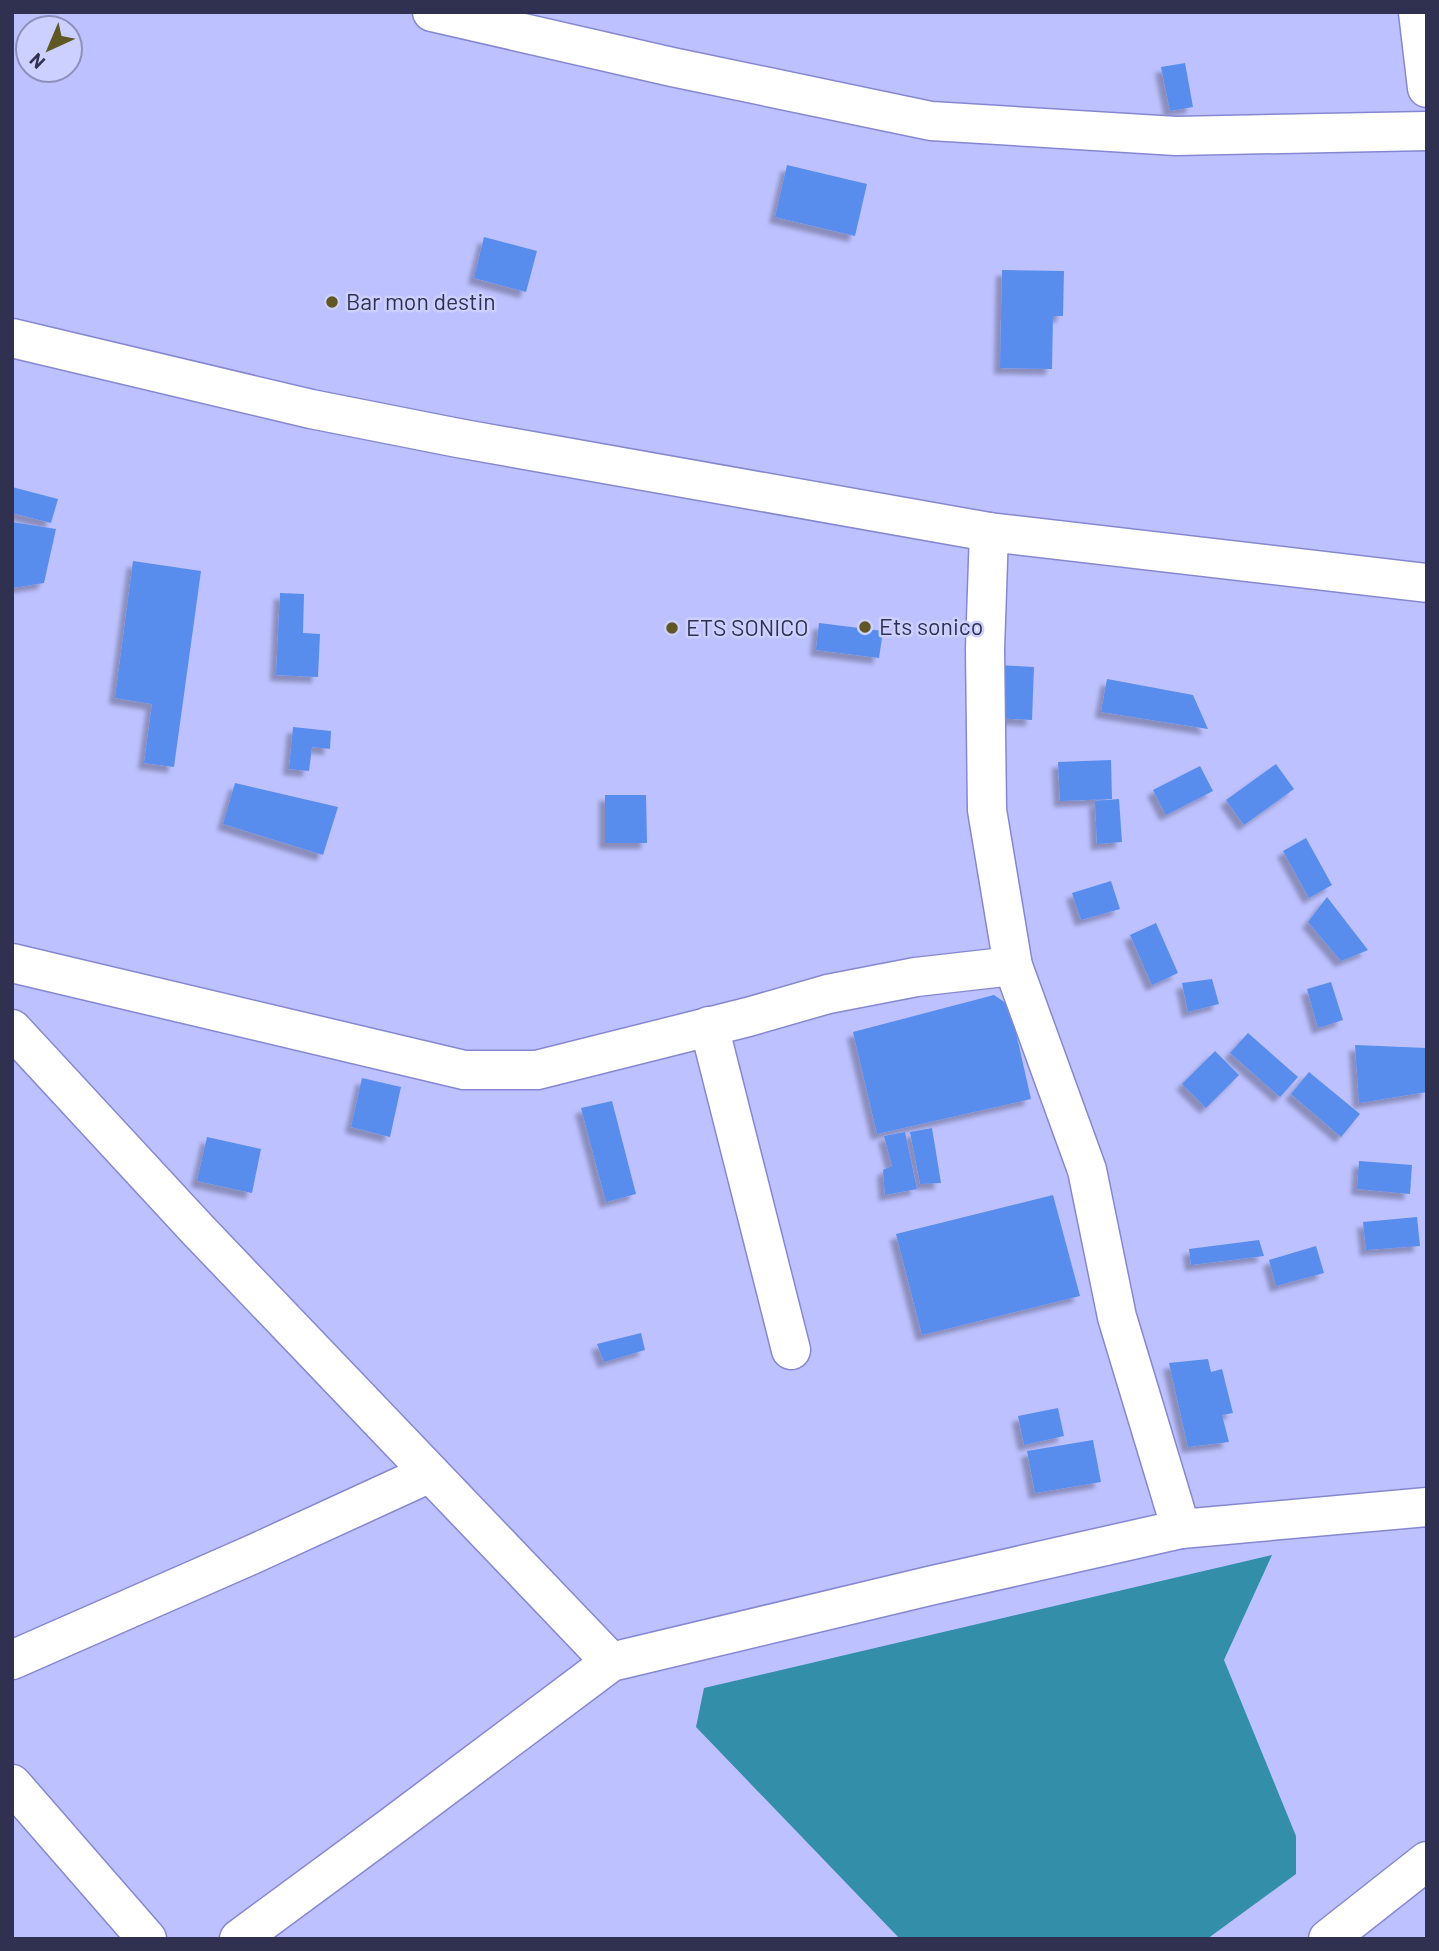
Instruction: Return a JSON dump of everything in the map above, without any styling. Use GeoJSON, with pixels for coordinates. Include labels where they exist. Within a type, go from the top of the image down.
{"type":"FeatureCollection","features":[{"type":"Feature","properties":{"kind":"street"},"geometry":{"type":"LineString","coordinates":[[432,12],[672,67],[931,121],[1176,136],[1427,131]]}},
{"type":"Feature","properties":{"kind":"street"},"geometry":{"type":"LineString","coordinates":[[1418,12],[1427,88]]}},
{"type":"Feature","properties":{"kind":"street"},"geometry":{"type":"LineString","coordinates":[[12,338],[312,409],[445,436],[989,532],[1427,583]]}},
{"type":"Feature","properties":{"kind":"street"},"geometry":{"type":"LineString","coordinates":[[989,532],[985,649],[988,810],[1013,966],[1087,1170],[1117,1317],[1181,1528]]}},
{"type":"Feature","properties":{"kind":"street"},"geometry":{"type":"LineString","coordinates":[[12,963],[464,1070],[537,1070],[828,993],[916,976],[1013,966]]}},
{"type":"Feature","properties":{"kind":"street"},"geometry":{"type":"LineString","coordinates":[[709,1026],[790,1350]]}},
{"type":"Feature","properties":{"kind":"street"},"geometry":{"type":"LineString","coordinates":[[12,1029],[197,1229],[611,1662]]}},
{"type":"Feature","properties":{"kind":"street"},"geometry":{"type":"LineString","coordinates":[[18,1648],[249,1556],[430,1473]]}},
{"type":"Feature","properties":{"kind":"street"},"geometry":{"type":"LineString","coordinates":[[239,1939],[611,1662],[1181,1528],[1427,1507]]}},
{"type":"Feature","properties":{"kind":"street"},"geometry":{"type":"LineString","coordinates":[[12,1784],[147,1939]]}},
{"type":"Feature","properties":{"kind":"street"},"geometry":{"type":"LineString","coordinates":[[1328,1939],[1427,1861]]}},
{"type":"Feature","properties":{"kind":"water"},"geometry":{"type":"Polygon","coordinates":[[[1272,1555],[1224,1660],[1296,1836],[1296,1874],[1207,1939],[900,1939],[696,1727],[704,1688],[1272,1555]]]}},
{"type":"Feature","properties":{"kind":"building"},"geometry":{"type":"Polygon","coordinates":[[[1185,63],[1193,107],[1170,111],[1161,67],[1185,63]]]}},
{"type":"Feature","properties":{"kind":"building"},"geometry":{"type":"Polygon","coordinates":[[[787,165],[867,184],[855,236],[775,217],[787,165]]]}},
{"type":"Feature","properties":{"kind":"building"},"geometry":{"type":"Polygon","coordinates":[[[484,237],[537,251],[526,292],[474,278],[484,237]]]}},
{"type":"Feature","properties":{"kind":"building"},"geometry":{"type":"Polygon","coordinates":[[[1002,270],[1064,271],[1063,316],[1053,316],[1052,369],[1000,368],[1002,270]]]}},
{"type":"Feature","properties":{"kind":"building"},"geometry":{"type":"Polygon","coordinates":[[[12,487],[58,499],[51,523],[12,513],[12,487]]]}},
{"type":"Feature","properties":{"kind":"building"},"geometry":{"type":"Polygon","coordinates":[[[12,522],[56,529],[44,583],[12,588],[12,522]]]}},
{"type":"Feature","properties":{"kind":"building"},"geometry":{"type":"Polygon","coordinates":[[[133,561],[201,571],[174,767],[144,763],[152,704],[115,698],[133,561]]]}},
{"type":"Feature","properties":{"kind":"building"},"geometry":{"type":"Polygon","coordinates":[[[280,593],[304,594],[303,633],[320,634],[318,677],[276,675],[280,593]]]}},
{"type":"Feature","properties":{"kind":"building"},"geometry":{"type":"Polygon","coordinates":[[[819,623],[883,631],[879,658],[816,650],[819,623]]]}},
{"type":"Feature","properties":{"kind":"building"},"geometry":{"type":"Polygon","coordinates":[[[997,665],[1034,667],[1032,720],[995,718],[997,665]]]}},
{"type":"Feature","properties":{"kind":"building"},"geometry":{"type":"Polygon","coordinates":[[[1107,679],[1193,695],[1208,729],[1101,712],[1107,679]]]}},
{"type":"Feature","properties":{"kind":"building"},"geometry":{"type":"Polygon","coordinates":[[[293,727],[331,731],[330,749],[312,747],[309,771],[289,769],[293,727]]]}},
{"type":"Feature","properties":{"kind":"building"},"geometry":{"type":"Polygon","coordinates":[[[1111,760],[1112,799],[1060,801],[1058,762],[1111,760]]]}},
{"type":"Feature","properties":{"kind":"building"},"geometry":{"type":"Polygon","coordinates":[[[1276,764],[1294,789],[1244,825],[1226,800],[1276,764]]]}},
{"type":"Feature","properties":{"kind":"building"},"geometry":{"type":"Polygon","coordinates":[[[1200,766],[1213,791],[1166,815],[1153,790],[1200,766]]]}},
{"type":"Feature","properties":{"kind":"building"},"geometry":{"type":"Polygon","coordinates":[[[235,783],[338,807],[323,855],[223,824],[235,783]]]}},
{"type":"Feature","properties":{"kind":"building"},"geometry":{"type":"Polygon","coordinates":[[[605,795],[646,795],[647,843],[605,843],[605,795]]]}},
{"type":"Feature","properties":{"kind":"building"},"geometry":{"type":"Polygon","coordinates":[[[1119,799],[1122,842],[1097,844],[1095,801],[1119,799]]]}},
{"type":"Feature","properties":{"kind":"building"},"geometry":{"type":"Polygon","coordinates":[[[1306,838],[1332,885],[1309,898],[1283,851],[1306,838]]]}},
{"type":"Feature","properties":{"kind":"building"},"geometry":{"type":"Polygon","coordinates":[[[1111,881],[1120,909],[1081,920],[1072,893],[1111,881]]]}},
{"type":"Feature","properties":{"kind":"building"},"geometry":{"type":"Polygon","coordinates":[[[1327,897],[1368,950],[1341,961],[1308,922],[1327,897]]]}},
{"type":"Feature","properties":{"kind":"building"},"geometry":{"type":"Polygon","coordinates":[[[1156,923],[1178,973],[1152,985],[1130,935],[1156,923]]]}},
{"type":"Feature","properties":{"kind":"building"},"geometry":{"type":"Polygon","coordinates":[[[1212,979],[1219,1004],[1188,1012],[1182,983],[1212,979]]]}},
{"type":"Feature","properties":{"kind":"building"},"geometry":{"type":"Polygon","coordinates":[[[1331,982],[1343,1020],[1318,1028],[1307,989],[1331,982]]]}},
{"type":"Feature","properties":{"kind":"building"},"geometry":{"type":"Polygon","coordinates":[[[994,995],[1010,1006],[1031,1099],[877,1134],[853,1032],[994,995]]]}},
{"type":"Feature","properties":{"kind":"building"},"geometry":{"type":"Polygon","coordinates":[[[1248,1033],[1298,1077],[1280,1097],[1230,1053],[1248,1033]]]}},
{"type":"Feature","properties":{"kind":"building"},"geometry":{"type":"Polygon","coordinates":[[[1355,1045],[1427,1048],[1427,1092],[1359,1103],[1355,1045]]]}},
{"type":"Feature","properties":{"kind":"building"},"geometry":{"type":"Polygon","coordinates":[[[1215,1051],[1239,1075],[1206,1108],[1182,1084],[1215,1051]]]}},
{"type":"Feature","properties":{"kind":"building"},"geometry":{"type":"Polygon","coordinates":[[[1309,1072],[1360,1114],[1341,1137],[1291,1094],[1309,1072]]]}},
{"type":"Feature","properties":{"kind":"building"},"geometry":{"type":"Polygon","coordinates":[[[362,1078],[401,1087],[390,1137],[351,1127],[362,1078]]]}},
{"type":"Feature","properties":{"kind":"building"},"geometry":{"type":"Polygon","coordinates":[[[612,1101],[636,1194],[606,1202],[581,1108],[612,1101]]]}},
{"type":"Feature","properties":{"kind":"building"},"geometry":{"type":"Polygon","coordinates":[[[932,1128],[941,1183],[920,1184],[910,1132],[932,1128]]]}},
{"type":"Feature","properties":{"kind":"building"},"geometry":{"type":"Polygon","coordinates":[[[905,1132],[917,1189],[885,1195],[883,1170],[892,1166],[884,1136],[905,1132]]]}},
{"type":"Feature","properties":{"kind":"building"},"geometry":{"type":"Polygon","coordinates":[[[207,1137],[261,1149],[252,1193],[197,1181],[207,1137]]]}},
{"type":"Feature","properties":{"kind":"building"},"geometry":{"type":"Polygon","coordinates":[[[1359,1161],[1412,1165],[1410,1194],[1357,1189],[1359,1161]]]}},
{"type":"Feature","properties":{"kind":"building"},"geometry":{"type":"Polygon","coordinates":[[[1053,1195],[1080,1296],[922,1335],[896,1234],[1053,1195]]]}},
{"type":"Feature","properties":{"kind":"building"},"geometry":{"type":"Polygon","coordinates":[[[1417,1217],[1420,1246],[1366,1250],[1363,1222],[1417,1217]]]}},
{"type":"Feature","properties":{"kind":"building"},"geometry":{"type":"Polygon","coordinates":[[[1259,1240],[1264,1256],[1191,1265],[1189,1249],[1259,1240]]]}},
{"type":"Feature","properties":{"kind":"building"},"geometry":{"type":"Polygon","coordinates":[[[1316,1246],[1324,1273],[1276,1286],[1269,1260],[1316,1246]]]}},
{"type":"Feature","properties":{"kind":"building"},"geometry":{"type":"Polygon","coordinates":[[[641,1333],[645,1350],[604,1362],[597,1344],[641,1333]]]}},
{"type":"Feature","properties":{"kind":"building"},"geometry":{"type":"Polygon","coordinates":[[[1208,1359],[1211,1372],[1222,1369],[1233,1413],[1222,1415],[1229,1442],[1188,1447],[1169,1363],[1208,1359]]]}},
{"type":"Feature","properties":{"kind":"building"},"geometry":{"type":"Polygon","coordinates":[[[1058,1408],[1064,1436],[1024,1445],[1018,1416],[1058,1408]]]}},
{"type":"Feature","properties":{"kind":"building"},"geometry":{"type":"Polygon","coordinates":[[[1093,1440],[1101,1482],[1035,1493],[1027,1451],[1093,1440]]]}},
{"type":"Feature","properties":{"kind":"place","name":"Bar mon destin"},"geometry":{"type":"Point","coordinates":[332,302]}},
{"type":"Feature","properties":{"kind":"place","name":"Ets sonico"},"geometry":{"type":"Point","coordinates":[865,627]}},
{"type":"Feature","properties":{"kind":"place","name":"ETS SONICO"},"geometry":{"type":"Point","coordinates":[672,628]}}]}
